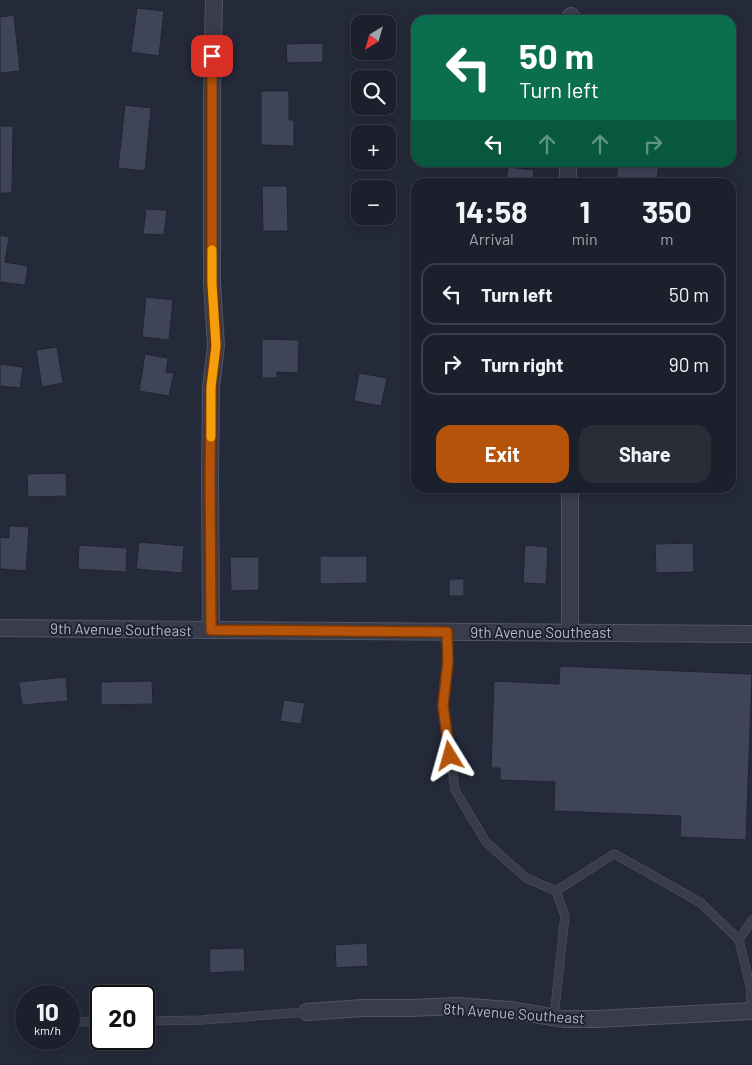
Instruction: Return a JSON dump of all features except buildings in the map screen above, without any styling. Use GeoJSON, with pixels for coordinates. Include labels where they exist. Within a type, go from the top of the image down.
{"type":"FeatureCollection","features":[{"type":"Feature","properties":{"kind":"street"},"geometry":{"type":"LineString","coordinates":[[211,630],[211,387],[216,346],[212,284],[214,0]]}},
{"type":"Feature","properties":{"kind":"street"},"geometry":{"type":"LineString","coordinates":[[570,493],[570,632]]}},
{"type":"Feature","properties":{"kind":"street","name":"9th Avenue Southeast"},"geometry":{"type":"LineString","coordinates":[[0,628],[752,634]]}},
{"type":"Feature","properties":{"kind":"street","name":"8th Avenue Southeast"},"geometry":{"type":"LineString","coordinates":[[306,1012],[362,1008],[458,1006],[511,1010],[563,1019],[596,1019],[751,1011]]}},
{"type":"Feature","properties":{"kind":"lane"},"geometry":{"type":"LineString","coordinates":[[447,632],[448,661],[443,706],[455,790],[486,842],[526,878],[556,891],[565,916],[554,1017]]}},
{"type":"Feature","properties":{"kind":"lane"},"geometry":{"type":"LineString","coordinates":[[556,891],[614,854],[702,903],[739,940],[751,990],[751,1011]]}},
{"type":"Feature","properties":{"kind":"lane"},"geometry":{"type":"LineString","coordinates":[[739,940],[752,920]]}},
{"type":"Feature","properties":{"kind":"lane"},"geometry":{"type":"LineString","coordinates":[[155,1021],[202,1020],[306,1012]]}},
{"type":"Feature","properties":{"kind":"slow traffic"},"geometry":{"type":"LineString","coordinates":[[211,437],[211,387],[216,346],[212,250]]}},
{"type":"Feature","properties":{"kind":"route"},"geometry":{"type":"LineString","coordinates":[[212,56],[212,284],[216,346],[211,387],[211,630],[447,632],[448,661],[443,706],[450,756]]}}]}
